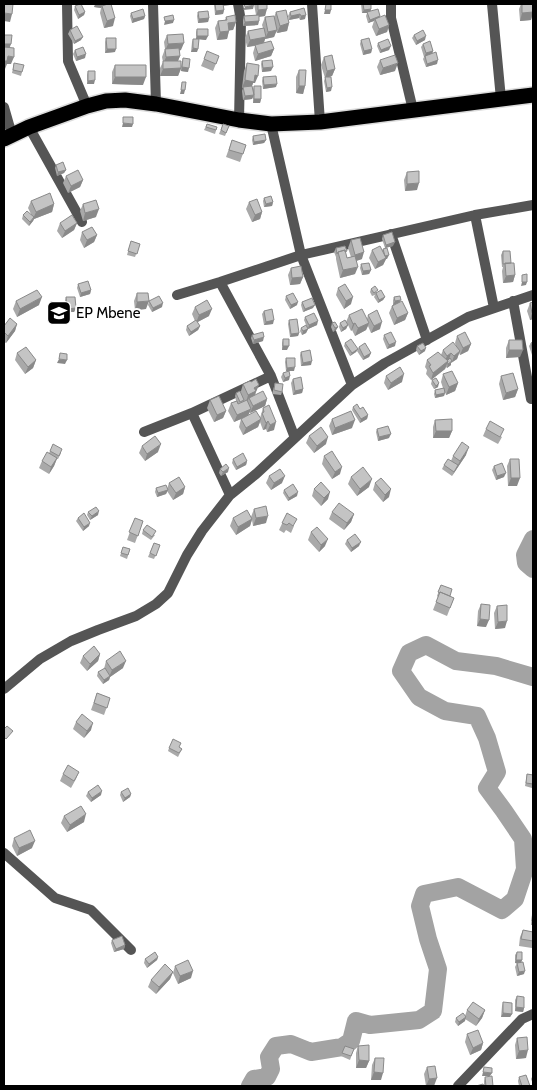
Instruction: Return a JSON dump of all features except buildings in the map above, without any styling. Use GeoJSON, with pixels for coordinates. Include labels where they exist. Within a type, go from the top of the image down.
{"type":"FeatureCollection","features":[{"type":"Feature","properties":{"kind":"highway"},"geometry":{"type":"LineString","coordinates":[[8,137],[29,127],[106,101],[125,100],[156,104],[239,120],[271,124],[320,122],[533,94]]}},
{"type":"Feature","properties":{"kind":"street"},"geometry":{"type":"LineString","coordinates":[[67,4],[68,61],[87,106]]}},
{"type":"Feature","properties":{"kind":"street"},"geometry":{"type":"LineString","coordinates":[[153,4],[156,104]]}},
{"type":"Feature","properties":{"kind":"street"},"geometry":{"type":"LineString","coordinates":[[238,4],[241,21],[239,120]]}},
{"type":"Feature","properties":{"kind":"street"},"geometry":{"type":"LineString","coordinates":[[312,4],[320,122]]}},
{"type":"Feature","properties":{"kind":"street"},"geometry":{"type":"LineString","coordinates":[[391,4],[391,18],[413,110]]}},
{"type":"Feature","properties":{"kind":"street"},"geometry":{"type":"LineString","coordinates":[[492,4],[501,99]]}},
{"type":"Feature","properties":{"kind":"street"},"geometry":{"type":"LineString","coordinates":[[4,106],[8,137]]}},
{"type":"Feature","properties":{"kind":"street"},"geometry":{"type":"LineString","coordinates":[[271,124],[301,255],[352,385]]}},
{"type":"Feature","properties":{"kind":"street"},"geometry":{"type":"LineString","coordinates":[[29,127],[82,222]]}},
{"type":"Feature","properties":{"kind":"street"},"geometry":{"type":"LineString","coordinates":[[177,295],[301,255],[476,215],[533,205]]}},
{"type":"Feature","properties":{"kind":"street"},"geometry":{"type":"LineString","coordinates":[[476,215],[494,308]]}},
{"type":"Feature","properties":{"kind":"street"},"geometry":{"type":"LineString","coordinates":[[391,234],[427,340]]}},
{"type":"Feature","properties":{"kind":"street"},"geometry":{"type":"LineString","coordinates":[[220,282],[271,376],[295,438]]}},
{"type":"Feature","properties":{"kind":"street"},"geometry":{"type":"LineString","coordinates":[[4,689],[40,660],[71,641],[136,616],[156,604],[168,592],[202,531],[230,495],[256,474],[352,385],[385,363],[468,317],[533,295]]}},
{"type":"Feature","properties":{"kind":"street"},"geometry":{"type":"LineString","coordinates":[[513,301],[530,400]]}},
{"type":"Feature","properties":{"kind":"street"},"geometry":{"type":"LineString","coordinates":[[144,432],[192,413],[271,376]]}},
{"type":"Feature","properties":{"kind":"street"},"geometry":{"type":"LineString","coordinates":[[192,413],[230,495]]}},
{"type":"Feature","properties":{"kind":"street"},"geometry":{"type":"LineString","coordinates":[[4,853],[56,898],[90,910],[130,950]]}},
{"type":"Feature","properties":{"kind":"street"},"geometry":{"type":"LineString","coordinates":[[458,1086],[522,1019],[533,1014]]}},
{"type":"Feature","properties":{"kind":"waterway"},"geometry":{"type":"LineString","coordinates":[[533,539],[525,555],[526,563],[533,569]]}},
{"type":"Feature","properties":{"kind":"waterway"},"geometry":{"type":"LineString","coordinates":[[250,1086],[254,1079],[267,1077],[271,1069],[269,1057],[276,1046],[291,1044],[311,1052],[342,1047],[351,1041],[356,1021],[370,1025],[419,1020],[433,1011],[438,969],[420,906],[424,894],[458,887],[502,910],[515,899],[525,869],[523,839],[487,788],[497,772],[487,738],[477,716],[445,711],[419,697],[401,671],[409,653],[426,645],[456,661],[496,666],[533,677]]}},
{"type":"Feature","properties":{"kind":"place","name":"EP Mbene"},"geometry":{"type":"Point","coordinates":[59,313]}}]}
